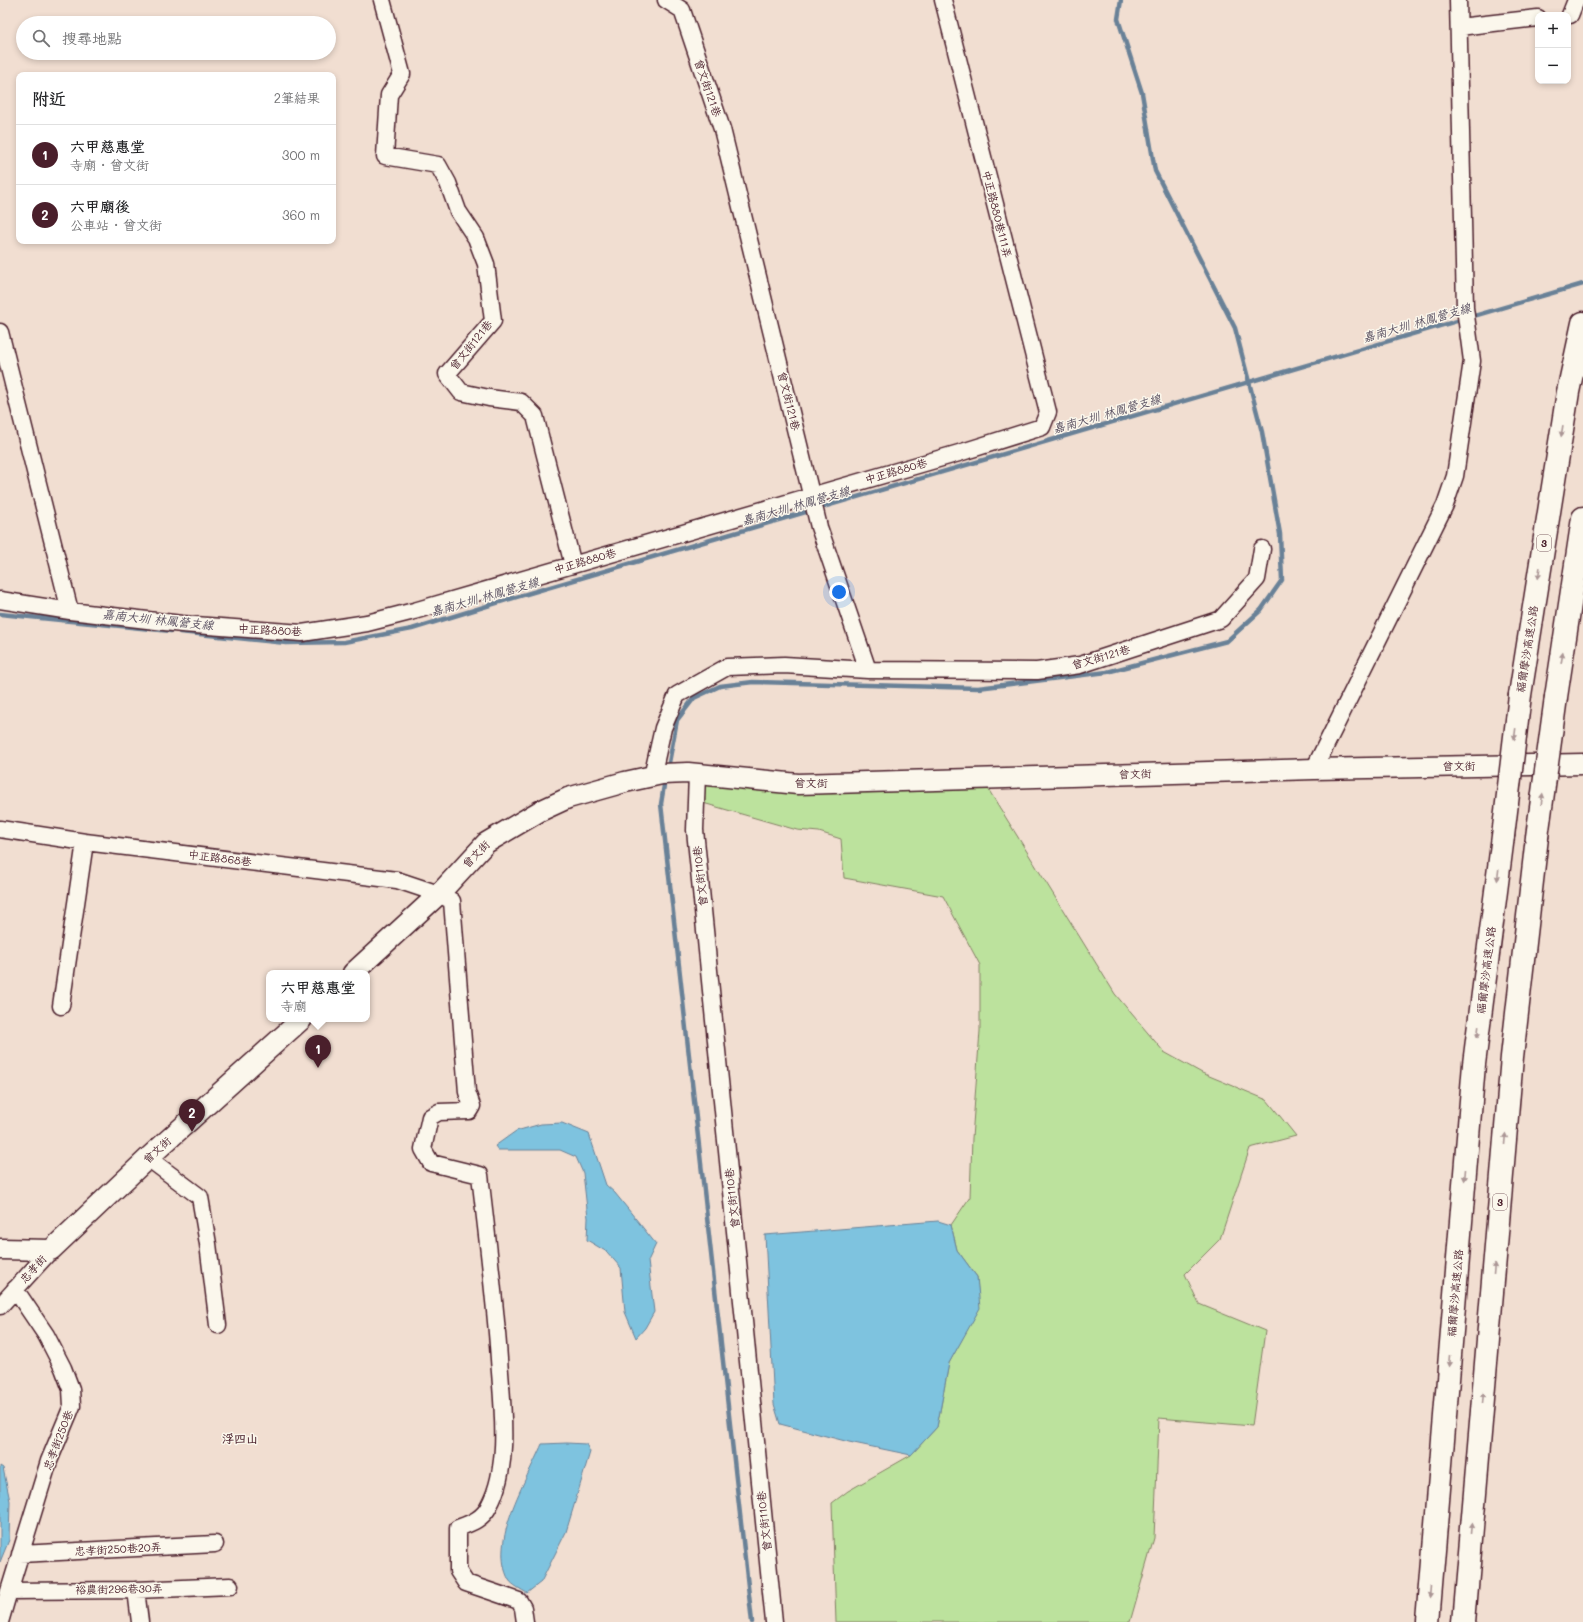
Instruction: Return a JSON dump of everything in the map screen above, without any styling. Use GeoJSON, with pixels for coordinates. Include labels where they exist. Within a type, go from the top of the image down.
{"type":"FeatureCollection","features":[{"type":"Feature","properties":{"kind":"highway","name":"福爾摩沙高速公路"},"geometry":{"type":"LineString","coordinates":[[1428,1622],[1474,1064],[1520,695],[1568,392],[1583,323]]}},
{"type":"Feature","properties":{"kind":"highway","name":"3"},"geometry":{"type":"LineString","coordinates":[[1464,1622],[1512,1057],[1537,837],[1583,518]]}},
{"type":"Feature","properties":{"kind":"main road","name":"曾文街"},"geometry":{"type":"LineString","coordinates":[[356,970],[439,894],[486,843],[540,811],[568,798],[625,782],[662,774],[692,774],[798,784],[1314,769],[1583,764]]}},
{"type":"Feature","properties":{"kind":"main road","name":"曾文街"},"geometry":{"type":"LineString","coordinates":[[50,1250],[148,1158],[299,1022]]}},
{"type":"Feature","properties":{"kind":"main road"},"geometry":{"type":"LineString","coordinates":[[0,1249],[50,1250]]}},
{"type":"Feature","properties":{"kind":"street","name":"曾文街121巷"},"geometry":{"type":"LineString","coordinates":[[382,0],[402,74],[389,94],[386,156],[438,165],[448,183],[458,211],[476,238],[486,264],[493,320],[447,374],[461,392],[489,398],[521,402],[535,416],[573,565]]}},
{"type":"Feature","properties":{"kind":"street","name":"曾文街121巷"},"geometry":{"type":"LineString","coordinates":[[666,0],[682,10],[722,129],[819,527],[868,670]]}},
{"type":"Feature","properties":{"kind":"street","name":"中正路880巷111弄"},"geometry":{"type":"LineString","coordinates":[[943,0],[1048,412],[1042,427]]}},
{"type":"Feature","properties":{"kind":"street"},"geometry":{"type":"LineString","coordinates":[[1314,769],[1445,504],[1455,476],[1472,361],[1465,308],[1458,0]]}},
{"type":"Feature","properties":{"kind":"street"},"geometry":{"type":"LineString","coordinates":[[1574,15],[1576,0]]}},
{"type":"Feature","properties":{"kind":"street"},"geometry":{"type":"LineString","coordinates":[[1459,27],[1535,18]]}},
{"type":"Feature","properties":{"kind":"street"},"geometry":{"type":"LineString","coordinates":[[0,332],[70,611]]}},
{"type":"Feature","properties":{"kind":"street","name":"中正路880巷"},"geometry":{"type":"LineString","coordinates":[[0,600],[70,611],[182,624],[302,633],[367,623],[813,500],[1042,427]]}},
{"type":"Feature","properties":{"kind":"street","name":"曾文街121巷"},"geometry":{"type":"LineString","coordinates":[[652,777],[663,728],[677,695],[727,667],[784,665],[868,670],[1037,672],[1080,665],[1221,620],[1256,579],[1262,549]]}},
{"type":"Feature","properties":{"kind":"street","name":"曾文街110巷"},"geometry":{"type":"LineString","coordinates":[[692,774],[695,830],[774,1622]]}},
{"type":"Feature","properties":{"kind":"street","name":"中正路868巷"},"geometry":{"type":"LineString","coordinates":[[0,829],[85,842],[397,880],[439,894]]}},
{"type":"Feature","properties":{"kind":"street"},"geometry":{"type":"LineString","coordinates":[[61,1006],[85,842]]}},
{"type":"Feature","properties":{"kind":"street"},"geometry":{"type":"LineString","coordinates":[[439,894],[452,901],[467,1092],[472,1106],[469,1111],[439,1112],[430,1117],[423,1149],[431,1162],[480,1175],[496,1322],[504,1424],[500,1476],[489,1506],[478,1520],[458,1528],[458,1571],[466,1582],[519,1601],[524,1608],[525,1622]]}},
{"type":"Feature","properties":{"kind":"street"},"geometry":{"type":"LineString","coordinates":[[148,1158],[200,1198],[208,1244],[218,1325]]}},
{"type":"Feature","properties":{"kind":"street","name":"忠孝街"},"geometry":{"type":"LineString","coordinates":[[0,1306],[50,1250]]}},
{"type":"Feature","properties":{"kind":"street","name":"忠孝街250巷"},"geometry":{"type":"LineString","coordinates":[[0,1622],[8,1591],[49,1461],[72,1406],[71,1389],[63,1368],[46,1335],[15,1289]]}},
{"type":"Feature","properties":{"kind":"street","name":"忠孝街250巷20弄"},"geometry":{"type":"LineString","coordinates":[[20,1554],[215,1544]]}},
{"type":"Feature","properties":{"kind":"street","name":"裕農街296巷30弄"},"geometry":{"type":"LineString","coordinates":[[8,1591],[136,1590],[230,1586]]}},
{"type":"Feature","properties":{"kind":"street"},"geometry":{"type":"LineString","coordinates":[[136,1590],[140,1622]]}},
{"type":"Feature","properties":{"kind":"green space"},"geometry":{"type":"Polygon","coordinates":[[[703,770],[801,774],[977,771],[1115,994],[1164,1052],[1202,1073],[1267,1100],[1296,1136],[1250,1148],[1220,1239],[1185,1274],[1199,1304],[1265,1331],[1252,1426],[1159,1418],[1154,1538],[1130,1622],[836,1622],[832,1503],[848,1491],[911,1455],[937,1427],[949,1363],[979,1308],[977,1277],[957,1250],[951,1225],[970,1197],[972,1138],[980,1031],[980,965],[943,896],[844,878],[841,839],[819,832],[797,830],[703,803],[703,770]]]}},
{"type":"Feature","properties":{"kind":"water"},"geometry":{"type":"Polygon","coordinates":[[[562,1123],[589,1134],[606,1185],[615,1193],[656,1244],[648,1261],[654,1312],[645,1328],[636,1338],[625,1312],[621,1268],[607,1252],[587,1240],[588,1218],[583,1173],[576,1157],[560,1150],[498,1150],[495,1146],[516,1131],[541,1124],[562,1123]]]}},
{"type":"Feature","properties":{"kind":"water"},"geometry":{"type":"Polygon","coordinates":[[[938,1221],[951,1225],[957,1250],[977,1277],[980,1308],[949,1363],[937,1427],[911,1455],[849,1442],[780,1424],[774,1404],[765,1235],[938,1221]]]}},
{"type":"Feature","properties":{"kind":"water"},"geometry":{"type":"Polygon","coordinates":[[[542,1444],[586,1444],[590,1452],[566,1532],[541,1582],[527,1593],[510,1582],[504,1565],[503,1548],[506,1530],[519,1493],[542,1444]]]}},
{"type":"Feature","properties":{"kind":"water"},"geometry":{"type":"Polygon","coordinates":[[[0,1466],[3,1468],[10,1501],[9,1540],[0,1562],[0,1466]]]}},
{"type":"Feature","properties":{"kind":"waterway"},"geometry":{"type":"LineString","coordinates":[[668,768],[677,720],[694,698],[720,686],[753,682],[978,688],[1107,672],[1227,641],[1261,610],[1282,580],[1280,534],[1262,432],[1235,328],[1155,171],[1142,93],[1118,19],[1121,0]]}},
{"type":"Feature","properties":{"kind":"waterway","name":"嘉南大圳 林鳳營支線"},"geometry":{"type":"LineString","coordinates":[[180,632],[286,643],[344,642],[412,629],[523,595],[1583,284]]}},
{"type":"Feature","properties":{"kind":"waterway","name":"嘉南大圳 林鳳營支線"},"geometry":{"type":"LineString","coordinates":[[0,614],[171,631]]}},
{"type":"Feature","properties":{"kind":"waterway"},"geometry":{"type":"LineString","coordinates":[[665,779],[661,804],[752,1622]]}},
{"type":"Feature","properties":{"kind":"place","name":"六甲慈惠堂"},"geometry":{"type":"Point","coordinates":[318,1068]}},
{"type":"Feature","properties":{"kind":"place","name":"六甲廟後"},"geometry":{"type":"Point","coordinates":[192,1132]}},
{"type":"Feature","properties":{"kind":"district","name":"浮四山"},"geometry":{"type":"Point","coordinates":[240,1439]}}]}
